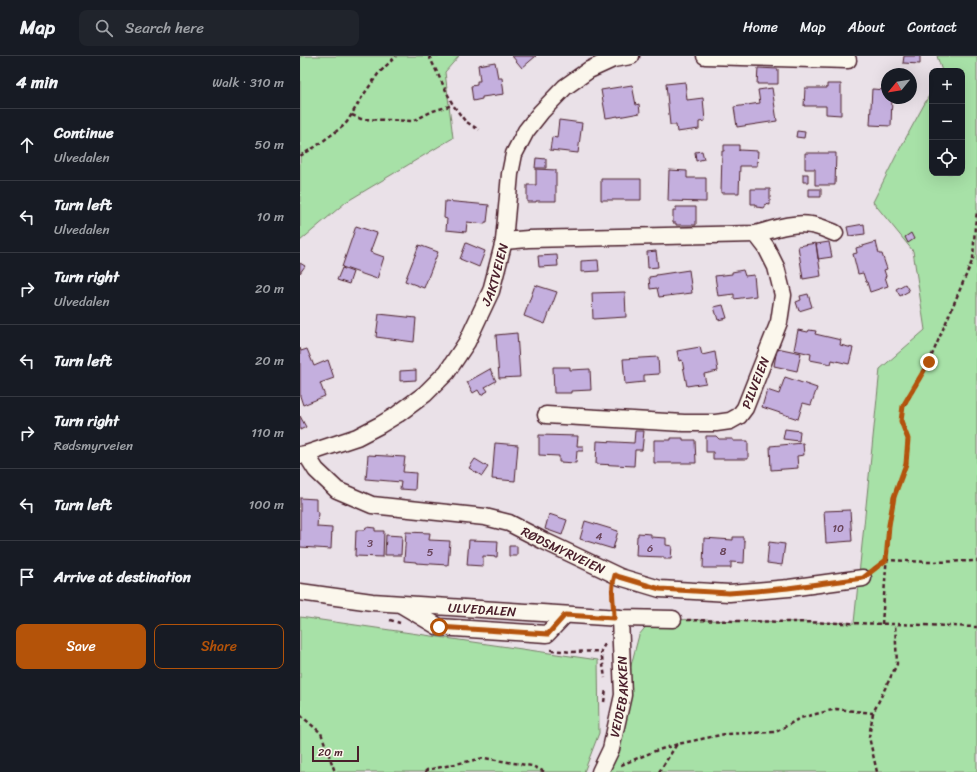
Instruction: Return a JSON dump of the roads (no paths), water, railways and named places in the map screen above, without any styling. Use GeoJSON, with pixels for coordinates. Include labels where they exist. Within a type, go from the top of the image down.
{"type":"FeatureCollection","features":[{"type":"Feature","properties":{"kind":"street","name":"JAKTVEIEN"},"geometry":{"type":"LineString","coordinates":[[303,455],[357,437],[380,425],[425,394],[447,372],[467,342],[491,291],[504,241],[510,174],[514,154],[526,131],[541,112],[565,87],[589,70],[613,59],[631,56]]}},
{"type":"Feature","properties":{"kind":"street"},"geometry":{"type":"LineString","coordinates":[[705,56],[848,60]]}},
{"type":"Feature","properties":{"kind":"street"},"geometry":{"type":"LineString","coordinates":[[504,241],[528,239],[756,234],[795,224],[812,225],[835,233]]}},
{"type":"Feature","properties":{"kind":"street","name":"PILVEIEN"},"geometry":{"type":"LineString","coordinates":[[546,415],[716,424],[730,421],[739,416],[745,408],[779,322],[783,295],[776,267],[766,247],[756,234]]}},
{"type":"Feature","properties":{"kind":"street","name":"RØDSMYRVEIEN"},"geometry":{"type":"LineString","coordinates":[[303,455],[337,490],[372,506],[486,517],[509,523],[615,575],[660,589],[729,593],[788,588],[863,578]]}},
{"type":"Feature","properties":{"kind":"street","name":"ULVEDALEN"},"geometry":{"type":"LineString","coordinates":[[300,592],[372,602],[617,618],[673,619]]}},
{"type":"Feature","properties":{"kind":"street","name":"VEIDEBAKKEN"},"geometry":{"type":"LineString","coordinates":[[600,772],[612,749],[623,695],[617,618]]}}]}
